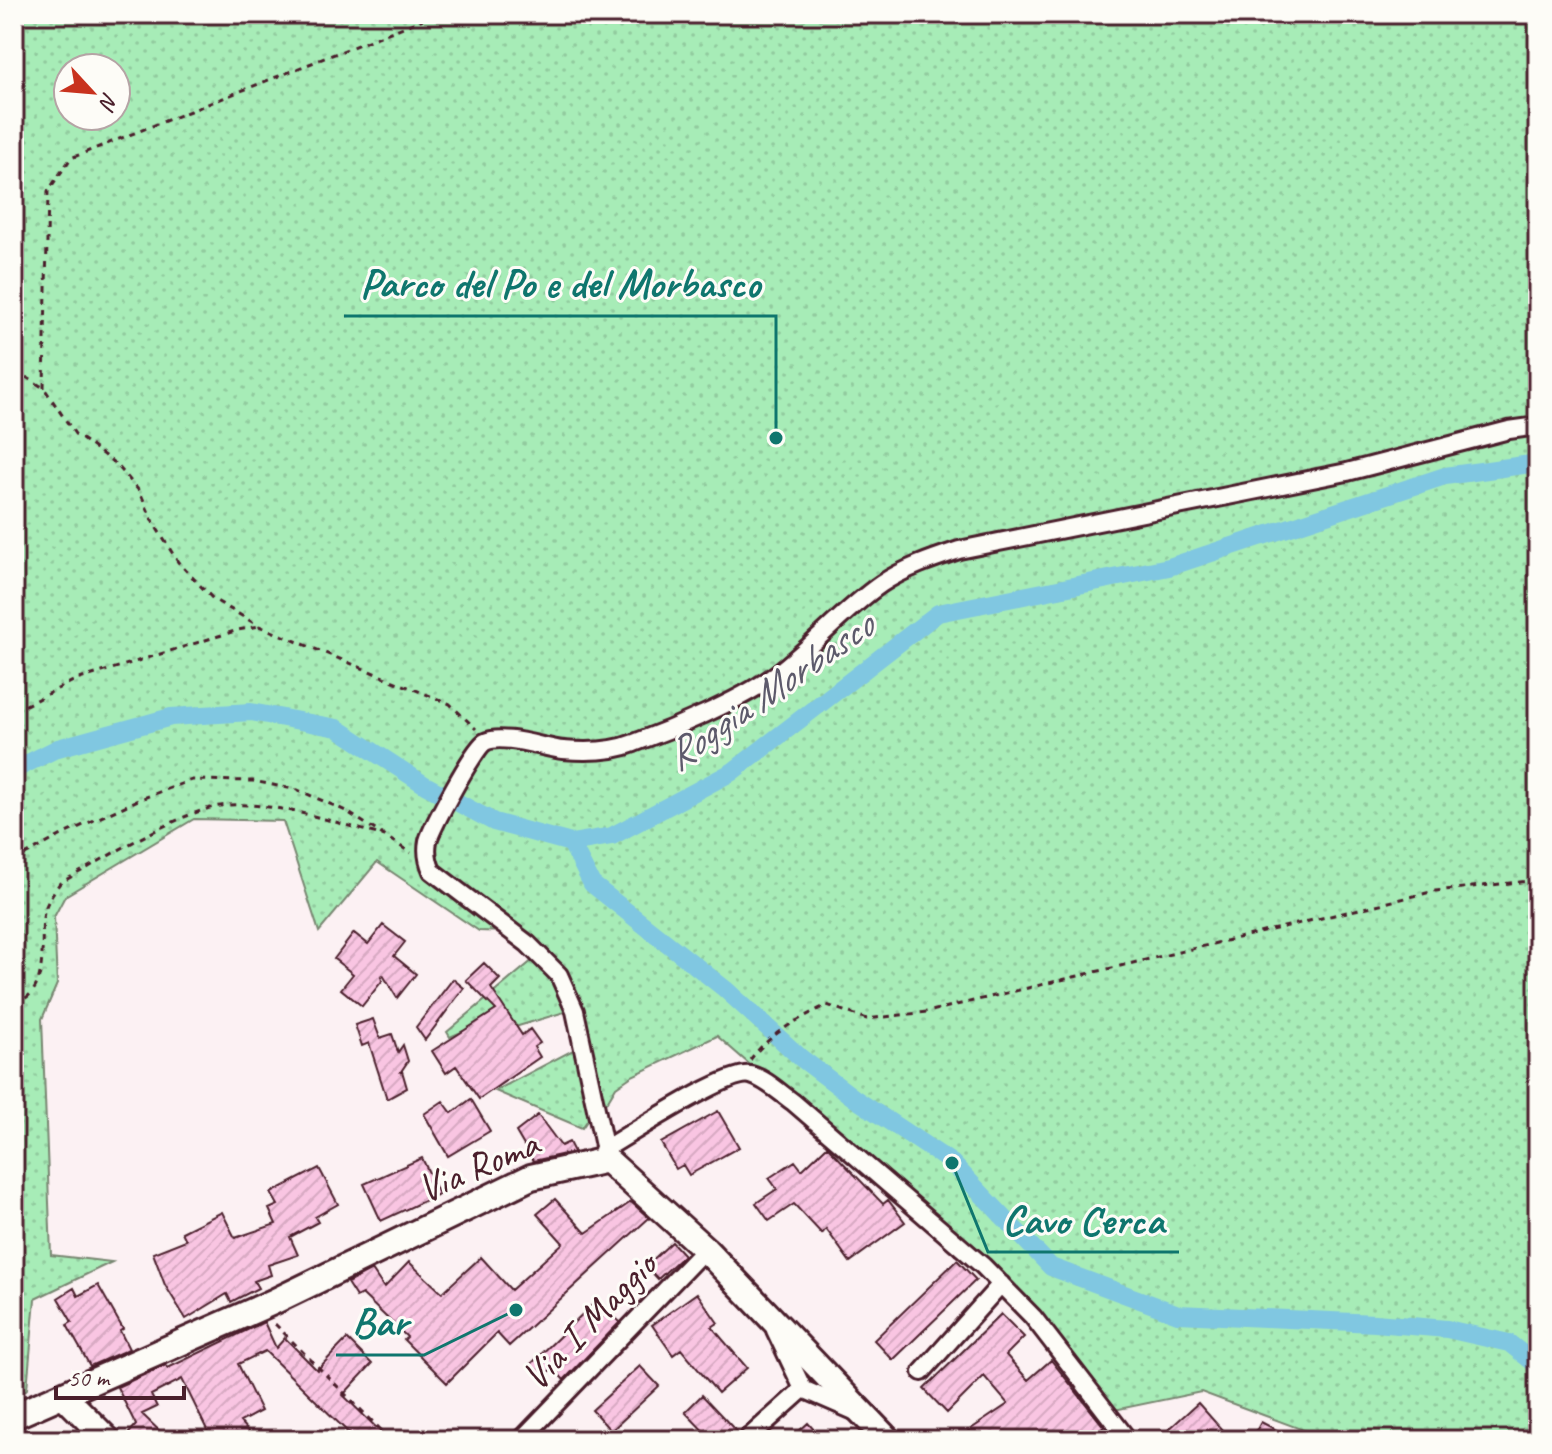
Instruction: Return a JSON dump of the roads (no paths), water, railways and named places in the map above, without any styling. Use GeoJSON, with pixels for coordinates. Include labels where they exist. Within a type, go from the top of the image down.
{"type":"FeatureCollection","features":[{"type":"Feature","properties":{"kind":"street"},"geometry":{"type":"LineString","coordinates":[[888,1440],[705,1249],[605,1155],[575,1011],[559,975],[528,944],[432,871],[427,853],[428,841],[473,754],[486,742],[503,739],[565,750],[611,750],[633,744],[743,695],[795,658],[881,584],[901,572],[959,550],[1347,472],[1509,430],[1538,426]]}},
{"type":"Feature","properties":{"kind":"street"},"geometry":{"type":"LineString","coordinates":[[605,1155],[722,1080],[750,1075],[793,1102],[1001,1284],[1033,1317],[1128,1440]]}},
{"type":"Feature","properties":{"kind":"street","name":"Via Roma"},"geometry":{"type":"LineString","coordinates":[[14,1416],[273,1302],[531,1177],[605,1155]]}},
{"type":"Feature","properties":{"kind":"street","name":"Via I Maggio"},"geometry":{"type":"LineString","coordinates":[[521,1440],[705,1249]]}},
{"type":"Feature","properties":{"kind":"street"},"geometry":{"type":"LineString","coordinates":[[922,1372],[1001,1284]]}},
{"type":"Feature","properties":{"kind":"street"},"geometry":{"type":"LineString","coordinates":[[767,1314],[803,1389],[865,1416]]}},
{"type":"Feature","properties":{"kind":"street"},"geometry":{"type":"LineString","coordinates":[[746,1440],[803,1389]]}},
{"type":"Feature","properties":{"kind":"street"},"geometry":{"type":"LineString","coordinates":[[64,1396],[108,1440]]}},
{"type":"Feature","properties":{"kind":"waterway","name":"Roggia Morbasco"},"geometry":{"type":"LineString","coordinates":[[14,770],[58,748],[171,717],[251,712],[337,728],[425,785],[494,822],[571,843],[612,836],[732,772],[938,613],[1169,567],[1445,476],[1538,463]]}},
{"type":"Feature","properties":{"kind":"waterway"},"geometry":{"type":"LineString","coordinates":[[571,843],[592,884],[725,989],[801,1058],[854,1098],[952,1163],[1051,1267],[1178,1314],[1447,1329],[1509,1343],[1538,1366]]}},
{"type":"Feature","properties":{"kind":"place","name":"Parco del Po e del Morbasco"},"geometry":{"type":"Point","coordinates":[776,438]}},
{"type":"Feature","properties":{"kind":"place","name":"Cavo Cerca"},"geometry":{"type":"Point","coordinates":[952,1163]}},
{"type":"Feature","properties":{"kind":"place","name":"Bar"},"geometry":{"type":"Point","coordinates":[516,1310]}}]}
